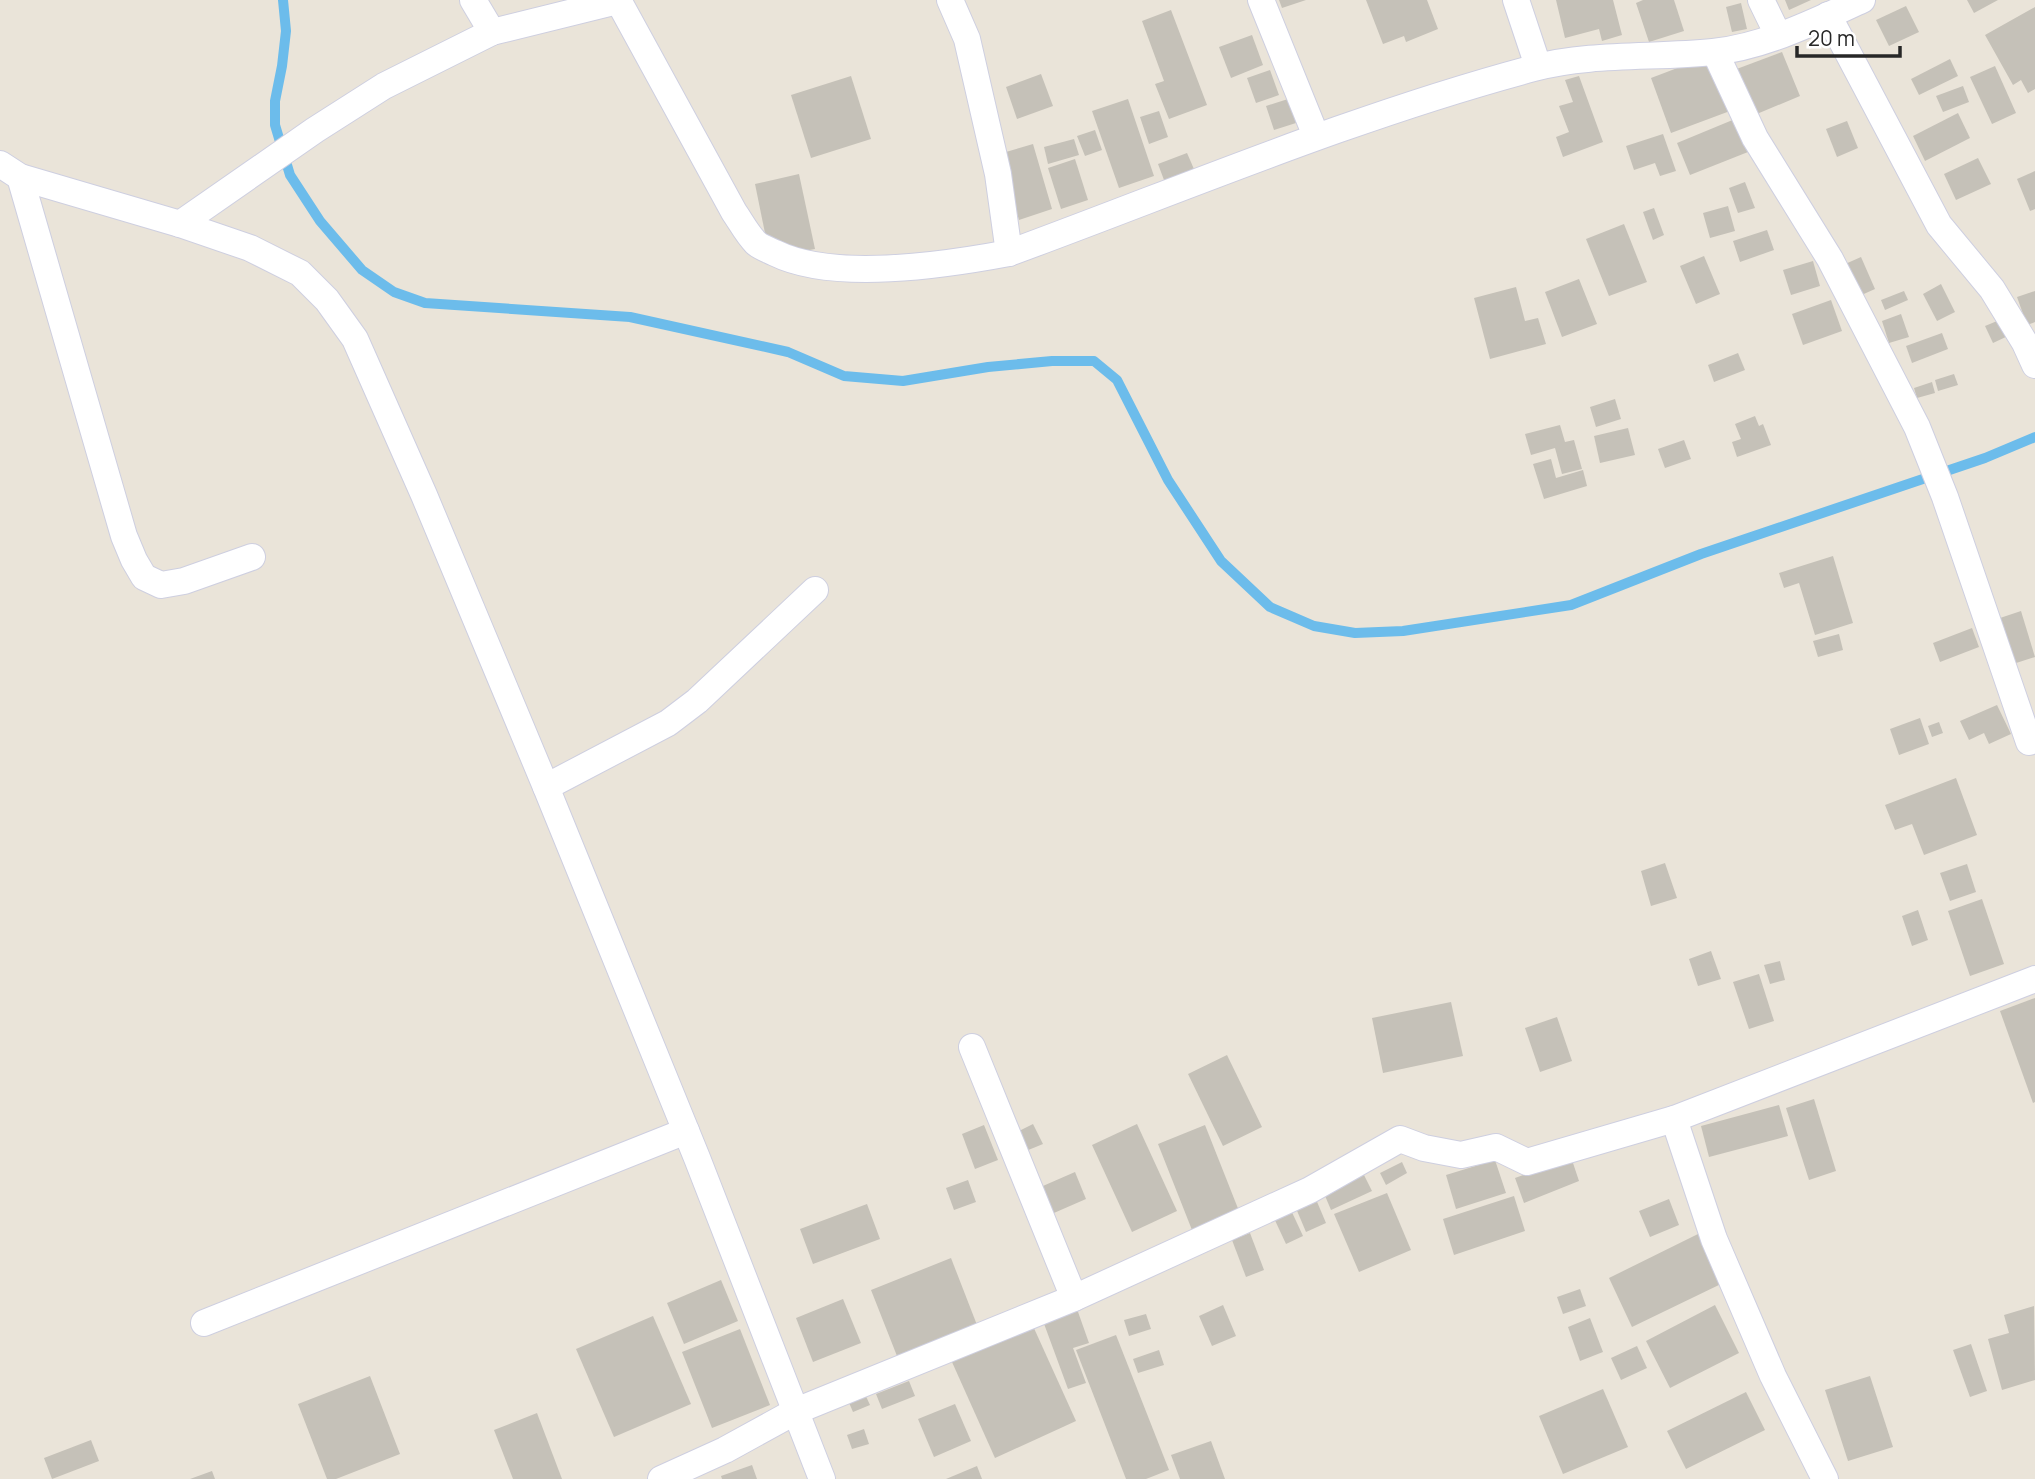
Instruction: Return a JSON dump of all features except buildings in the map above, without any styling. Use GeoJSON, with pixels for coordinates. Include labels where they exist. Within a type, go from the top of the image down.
{"type":"FeatureCollection","features":[{"type":"Feature","properties":{"kind":"street"},"geometry":{"type":"LineString","coordinates":[[473,0],[492,32]]}},
{"type":"Feature","properties":{"kind":"street"},"geometry":{"type":"LineString","coordinates":[[180,224],[315,130],[384,86],[492,32],[618,0],[734,212],[757,244],[792,261],[831,268],[906,268],[1009,253],[1316,136],[1538,66],[1715,52],[1740,47],[1778,35],[1862,0]]}},
{"type":"Feature","properties":{"kind":"street"},"geometry":{"type":"LineString","coordinates":[[950,0],[967,38],[998,174],[1009,253]]}},
{"type":"Feature","properties":{"kind":"street"},"geometry":{"type":"LineString","coordinates":[[1261,0],[1316,136]]}},
{"type":"Feature","properties":{"kind":"street"},"geometry":{"type":"LineString","coordinates":[[1516,0],[1538,66]]}},
{"type":"Feature","properties":{"kind":"street"},"geometry":{"type":"LineString","coordinates":[[1761,0],[1778,35]]}},
{"type":"Feature","properties":{"kind":"street"},"geometry":{"type":"LineString","coordinates":[[1828,15],[1940,225],[1992,289],[2025,343],[2035,365]]}},
{"type":"Feature","properties":{"kind":"street"},"geometry":{"type":"LineString","coordinates":[[1715,52],[1755,138],[1830,259],[1900,392],[1933,464],[2029,742]]}},
{"type":"Feature","properties":{"kind":"street"},"geometry":{"type":"LineString","coordinates":[[10,171],[250,248],[300,273],[327,300],[355,339],[424,495],[546,787],[822,1479]]}},
{"type":"Feature","properties":{"kind":"street"},"geometry":{"type":"LineString","coordinates":[[10,171],[124,536],[134,560],[145,577],[161,585],[184,581],[252,557]]}},
{"type":"Feature","properties":{"kind":"street"},"geometry":{"type":"LineString","coordinates":[[546,787],[668,723],[697,701],[815,590]]}},
{"type":"Feature","properties":{"kind":"street"},"geometry":{"type":"LineString","coordinates":[[661,1479],[725,1450],[796,1411],[1074,1298],[1310,1190],[1401,1139],[1424,1148],[1461,1154],[1496,1147],[1527,1161],[1674,1119],[2035,979]]}},
{"type":"Feature","properties":{"kind":"street"},"geometry":{"type":"LineString","coordinates":[[972,1047],[1074,1298]]}},
{"type":"Feature","properties":{"kind":"street"},"geometry":{"type":"LineString","coordinates":[[1674,1119],[1714,1239],[1773,1376],[1825,1479]]}},
{"type":"Feature","properties":{"kind":"street"},"geometry":{"type":"LineString","coordinates":[[204,1323],[685,1131]]}},
{"type":"Feature","properties":{"kind":"waterway"},"geometry":{"type":"LineString","coordinates":[[283,0],[286,31],[275,101],[275,125],[290,175],[320,221],[362,270],[394,292],[425,303],[630,317],[788,352],[844,376],[903,381],[988,367],[1052,361],[1094,361],[1117,380],[1168,480],[1221,561],[1270,607],[1314,626],[1355,633],[1403,631],[1571,605],[1701,554],[1985,458],[2035,437]]}}]}
